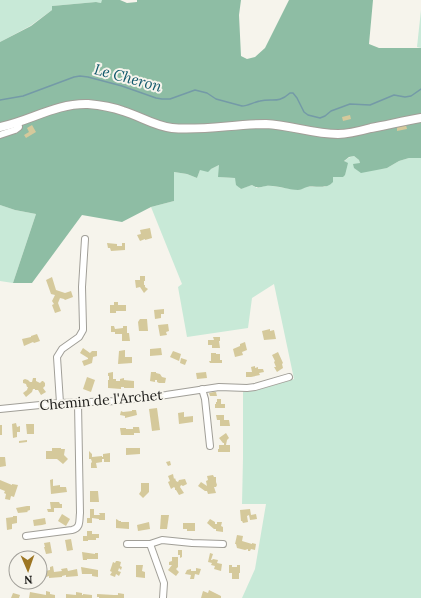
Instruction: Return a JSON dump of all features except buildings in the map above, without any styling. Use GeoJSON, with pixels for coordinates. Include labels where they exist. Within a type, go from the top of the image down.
{"type":"FeatureCollection","features":[{"type":"Feature","properties":{"kind":"street"},"geometry":{"type":"LineString","coordinates":[[0,126],[18,122],[58,108],[88,104],[123,111],[162,127],[189,129],[266,124],[327,134],[339,134],[421,118]]}},
{"type":"Feature","properties":{"kind":"street"},"geometry":{"type":"LineString","coordinates":[[0,134],[15,130],[19,127],[18,122]]}},
{"type":"Feature","properties":{"kind":"street"},"geometry":{"type":"LineString","coordinates":[[60,403],[57,357],[62,349],[79,338],[83,327],[82,287],[85,239]]}},
{"type":"Feature","properties":{"kind":"street","name":"Chemin de l'Archet"},"geometry":{"type":"LineString","coordinates":[[0,409],[60,403],[118,401],[218,387],[247,388],[289,377]]}},
{"type":"Feature","properties":{"kind":"street"},"geometry":{"type":"LineString","coordinates":[[202,389],[205,399],[210,446]]}},
{"type":"Feature","properties":{"kind":"street"},"geometry":{"type":"LineString","coordinates":[[26,536],[72,530],[76,529],[78,526],[80,513],[78,403]]}},
{"type":"Feature","properties":{"kind":"street"},"geometry":{"type":"LineString","coordinates":[[127,544],[150,544],[162,540],[223,544]]}},
{"type":"Feature","properties":{"kind":"street"},"geometry":{"type":"LineString","coordinates":[[150,544],[164,583],[163,598]]}},
{"type":"Feature","properties":{"kind":"green space"},"geometry":{"type":"Polygon","coordinates":[[[0,0],[103,0],[101,3],[96,2],[52,6],[52,10],[30,26],[0,42],[0,0]]]}},
{"type":"Feature","properties":{"kind":"green space"},"geometry":{"type":"Polygon","coordinates":[[[102,0],[120,0],[127,3],[137,2],[137,0],[241,0],[239,15],[241,56],[247,59],[255,57],[265,48],[289,0],[373,0],[369,44],[379,48],[421,48],[421,158],[409,158],[399,161],[387,168],[361,173],[354,168],[353,164],[360,163],[359,160],[354,156],[349,157],[344,161],[348,163],[345,175],[343,177],[333,177],[333,182],[324,187],[307,187],[300,190],[270,186],[257,187],[252,185],[241,189],[236,185],[235,178],[218,177],[219,165],[208,172],[200,170],[197,178],[187,174],[174,172],[174,201],[151,207],[122,222],[82,215],[32,283],[13,283],[36,214],[15,210],[0,205],[0,42],[31,26],[52,10],[52,6],[96,2],[101,3],[102,0]]]}},
{"type":"Feature","properties":{"kind":"green space"},"geometry":{"type":"Polygon","coordinates":[[[421,10],[421,48],[417,47],[421,10]]]}},
{"type":"Feature","properties":{"kind":"green space"},"geometry":{"type":"Polygon","coordinates":[[[354,156],[360,163],[376,169],[387,168],[399,161],[409,158],[421,158],[421,598],[242,598],[255,569],[266,504],[242,504],[243,392],[257,390],[294,379],[274,284],[252,298],[248,328],[187,337],[178,287],[182,284],[151,207],[174,201],[174,172],[187,174],[197,178],[200,170],[211,169],[219,165],[219,177],[235,178],[240,189],[252,185],[257,188],[272,186],[299,190],[306,187],[325,187],[333,177],[338,176],[345,161],[354,156]]]}},
{"type":"Feature","properties":{"kind":"green space"},"geometry":{"type":"Polygon","coordinates":[[[0,205],[15,210],[36,214],[13,283],[0,281],[0,205]]]}},
{"type":"Feature","properties":{"kind":"waterway","name":"Le Cheron"},"geometry":{"type":"LineString","coordinates":[[0,100],[23,96],[80,76],[122,86],[156,98],[170,99],[195,90],[207,93],[216,99],[242,106],[265,100],[279,100],[290,93],[293,93],[304,112],[308,115],[320,118],[331,111],[350,104],[370,105],[394,95],[405,97],[411,96],[421,89]]}}]}
